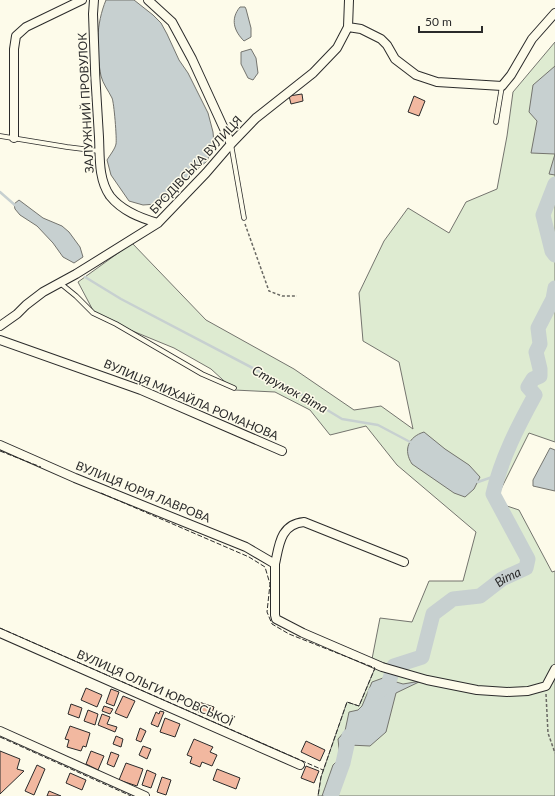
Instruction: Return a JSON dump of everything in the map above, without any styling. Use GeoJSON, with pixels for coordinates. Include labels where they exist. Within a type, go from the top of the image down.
{"type":"FeatureCollection","features":[{"type":"Feature","properties":{"kind":"street"},"geometry":{"type":"LineString","coordinates":[[14,138],[14,49],[16,36],[26,26],[82,0]]}},
{"type":"Feature","properties":{"kind":"street","name":"ЗАЛУЖНИЙ ПРОВУЛОК"},"geometry":{"type":"LineString","coordinates":[[94,0],[94,57],[102,180],[110,196],[124,209],[142,218],[158,223]]}},
{"type":"Feature","properties":{"kind":"street"},"geometry":{"type":"LineString","coordinates":[[148,0],[172,22],[192,59],[231,144]]}},
{"type":"Feature","properties":{"kind":"street","name":"БРОДІВСЬКА ВУЛИЦЯ"},"geometry":{"type":"LineString","coordinates":[[0,326],[17,314],[26,305],[60,282],[76,274],[158,223],[256,118],[313,73],[336,48],[348,26],[349,0]]}},
{"type":"Feature","properties":{"kind":"street"},"geometry":{"type":"LineString","coordinates":[[348,26],[361,29],[381,39],[395,59],[416,75],[437,82],[502,86],[511,76],[532,39],[555,13]]}},
{"type":"Feature","properties":{"kind":"street","name":"ВУЛИЦЯ МИХАЙЛА РОМАНОВА"},"geometry":{"type":"LineString","coordinates":[[0,340],[141,390],[282,451]]}},
{"type":"Feature","properties":{"kind":"street","name":"ВУЛИЦЯ ЮРІЯ ЛАВРОВА"},"geometry":{"type":"LineString","coordinates":[[0,445],[75,478],[246,547],[275,564]]}},
{"type":"Feature","properties":{"kind":"street"},"geometry":{"type":"LineString","coordinates":[[404,562],[304,522],[292,525],[283,534],[275,564],[276,619],[304,633],[382,667],[427,680],[477,690],[507,692],[528,691],[546,686],[555,669]]}},
{"type":"Feature","properties":{"kind":"street","name":"ВУЛИЦЯ ОЛЬГИ ЮРОВСЬКОЇ"},"geometry":{"type":"LineString","coordinates":[[0,633],[300,765]]}},
{"type":"Feature","properties":{"kind":"street"},"geometry":{"type":"LineString","coordinates":[[0,731],[145,796]]}},
{"type":"Feature","properties":{"kind":"lane"},"geometry":{"type":"LineString","coordinates":[[496,122],[502,86]]}},
{"type":"Feature","properties":{"kind":"lane"},"geometry":{"type":"LineString","coordinates":[[0,136],[99,151]]}},
{"type":"Feature","properties":{"kind":"lane"},"geometry":{"type":"LineString","coordinates":[[231,144],[244,218]]}},
{"type":"Feature","properties":{"kind":"lane"},"geometry":{"type":"LineString","coordinates":[[60,282],[93,313],[116,324],[202,374],[234,388]]}},
{"type":"Feature","properties":{"kind":"path"},"geometry":{"type":"LineString","coordinates":[[244,218],[269,291],[282,296],[297,296]]}},
{"type":"Feature","properties":{"kind":"path"},"geometry":{"type":"LineString","coordinates":[[546,686],[548,733],[555,753]]}},
{"type":"Feature","properties":{"kind":"green space"},"geometry":{"type":"Polygon","coordinates":[[[555,42],[555,442],[529,433],[498,495],[501,504],[519,510],[552,572],[555,571],[555,796],[318,796],[321,777],[347,702],[359,706],[375,668],[426,677],[372,659],[380,618],[412,622],[429,581],[463,581],[476,532],[397,465],[366,426],[330,435],[310,410],[275,392],[234,390],[211,369],[174,348],[96,316],[78,282],[132,243],[206,320],[294,369],[354,410],[381,406],[413,429],[399,362],[363,341],[359,293],[384,241],[408,208],[449,233],[466,202],[497,189],[507,136],[513,92],[555,42]]]}},
{"type":"Feature","properties":{"kind":"shaded area"},"geometry":{"type":"Polygon","coordinates":[[[106,0],[134,0],[161,23],[208,113],[213,132],[214,144],[207,161],[157,204],[143,205],[129,201],[111,175],[107,160],[115,148],[116,141],[113,101],[102,79],[98,57],[100,18],[106,0]]]}},
{"type":"Feature","properties":{"kind":"shaded area"},"geometry":{"type":"Polygon","coordinates":[[[240,7],[245,7],[251,28],[251,37],[244,41],[234,25],[235,16],[240,7]]]}},
{"type":"Feature","properties":{"kind":"shaded area"},"geometry":{"type":"Polygon","coordinates":[[[251,49],[256,58],[258,73],[253,80],[248,78],[241,64],[241,52],[251,49]]]}},
{"type":"Feature","properties":{"kind":"shaded area"},"geometry":{"type":"Polygon","coordinates":[[[555,66],[555,154],[531,153],[537,121],[529,112],[533,85],[555,66]]]}},
{"type":"Feature","properties":{"kind":"shaded area"},"geometry":{"type":"Polygon","coordinates":[[[555,154],[555,175],[549,174],[555,154]]]}},
{"type":"Feature","properties":{"kind":"shaded area"},"geometry":{"type":"Polygon","coordinates":[[[19,200],[43,218],[62,226],[69,232],[80,247],[83,257],[74,263],[63,257],[53,243],[37,226],[20,215],[15,209],[14,204],[19,200]]]}},
{"type":"Feature","properties":{"kind":"shaded area"},"geometry":{"type":"Polygon","coordinates":[[[424,432],[445,449],[469,465],[480,477],[474,489],[465,497],[454,493],[412,464],[408,454],[409,445],[414,437],[424,432]]]}},
{"type":"Feature","properties":{"kind":"shaded area"},"geometry":{"type":"Polygon","coordinates":[[[550,448],[555,450],[555,491],[533,486],[533,480],[550,448]]]}},
{"type":"Feature","properties":{"kind":"shaded area"},"geometry":{"type":"Polygon","coordinates":[[[383,678],[403,684],[421,681],[396,693],[386,732],[370,746],[349,745],[329,796],[322,796],[333,765],[340,758],[338,739],[345,731],[349,712],[358,710],[362,706],[372,682],[383,678]]]}},
{"type":"Feature","properties":{"kind":"building"},"geometry":{"type":"Polygon","coordinates":[[[302,94],[303,101],[291,104],[289,96],[302,94]]]}},
{"type":"Feature","properties":{"kind":"building"},"geometry":{"type":"Polygon","coordinates":[[[414,96],[425,101],[419,116],[408,112],[414,96]]]}},
{"type":"Feature","properties":{"kind":"building"},"geometry":{"type":"Polygon","coordinates":[[[86,688],[102,695],[97,707],[81,700],[86,688]]]}},
{"type":"Feature","properties":{"kind":"building"},"geometry":{"type":"Polygon","coordinates":[[[111,689],[119,692],[114,706],[106,703],[111,689]]]}},
{"type":"Feature","properties":{"kind":"building"},"geometry":{"type":"Polygon","coordinates":[[[123,696],[135,701],[127,718],[115,713],[123,696]]]}},
{"type":"Feature","properties":{"kind":"building"},"geometry":{"type":"Polygon","coordinates":[[[199,702],[214,707],[211,716],[196,711],[199,702]]]}},
{"type":"Feature","properties":{"kind":"building"},"geometry":{"type":"Polygon","coordinates":[[[71,704],[82,708],[79,718],[68,714],[71,704]]]}},
{"type":"Feature","properties":{"kind":"building"},"geometry":{"type":"Polygon","coordinates":[[[104,706],[113,709],[110,714],[102,711],[104,706]]]}},
{"type":"Feature","properties":{"kind":"building"},"geometry":{"type":"Polygon","coordinates":[[[88,710],[98,714],[95,725],[84,721],[88,710]]]}},
{"type":"Feature","properties":{"kind":"building"},"geometry":{"type":"Polygon","coordinates":[[[160,711],[164,712],[158,727],[151,724],[156,712],[159,714],[160,711]]]}},
{"type":"Feature","properties":{"kind":"building"},"geometry":{"type":"Polygon","coordinates":[[[102,714],[110,717],[107,724],[117,727],[115,732],[98,725],[102,714]]]}},
{"type":"Feature","properties":{"kind":"building"},"geometry":{"type":"Polygon","coordinates":[[[165,718],[180,724],[175,737],[160,732],[165,718]]]}},
{"type":"Feature","properties":{"kind":"building"},"geometry":{"type":"Polygon","coordinates":[[[70,726],[90,733],[86,747],[83,746],[81,751],[67,747],[69,740],[65,739],[70,726]]]}},
{"type":"Feature","properties":{"kind":"building"},"geometry":{"type":"Polygon","coordinates":[[[140,728],[146,731],[141,742],[136,740],[140,728]]]}},
{"type":"Feature","properties":{"kind":"building"},"geometry":{"type":"Polygon","coordinates":[[[116,736],[123,739],[121,747],[113,744],[116,736]]]}},
{"type":"Feature","properties":{"kind":"building"},"geometry":{"type":"Polygon","coordinates":[[[194,739],[213,747],[210,752],[217,755],[212,766],[202,762],[200,767],[190,763],[192,757],[187,755],[194,739]]]}},
{"type":"Feature","properties":{"kind":"building"},"geometry":{"type":"Polygon","coordinates":[[[306,741],[325,750],[320,761],[301,752],[306,741]]]}},
{"type":"Feature","properties":{"kind":"building"},"geometry":{"type":"Polygon","coordinates":[[[143,746],[151,749],[147,759],[139,755],[143,746]]]}},
{"type":"Feature","properties":{"kind":"building"},"geometry":{"type":"Polygon","coordinates":[[[0,751],[20,759],[17,769],[24,771],[0,794],[0,751]]]}},
{"type":"Feature","properties":{"kind":"building"},"geometry":{"type":"Polygon","coordinates":[[[91,751],[104,756],[98,770],[86,764],[91,751]]]}},
{"type":"Feature","properties":{"kind":"building"},"geometry":{"type":"Polygon","coordinates":[[[111,752],[119,755],[114,767],[107,764],[111,752]]]}},
{"type":"Feature","properties":{"kind":"building"},"geometry":{"type":"Polygon","coordinates":[[[126,763],[143,769],[137,786],[119,780],[126,763]]]}},
{"type":"Feature","properties":{"kind":"building"},"geometry":{"type":"Polygon","coordinates":[[[37,765],[45,769],[34,795],[25,791],[37,765]]]}},
{"type":"Feature","properties":{"kind":"building"},"geometry":{"type":"Polygon","coordinates":[[[306,766],[319,771],[314,783],[301,778],[306,766]]]}},
{"type":"Feature","properties":{"kind":"building"},"geometry":{"type":"Polygon","coordinates":[[[217,769],[240,778],[236,789],[213,780],[217,769]]]}},
{"type":"Feature","properties":{"kind":"building"},"geometry":{"type":"Polygon","coordinates":[[[147,770],[156,774],[151,788],[142,785],[147,770]]]}},
{"type":"Feature","properties":{"kind":"building"},"geometry":{"type":"Polygon","coordinates":[[[70,773],[86,780],[82,790],[66,783],[70,773]]]}},
{"type":"Feature","properties":{"kind":"building"},"geometry":{"type":"Polygon","coordinates":[[[162,777],[171,780],[166,795],[157,792],[162,777]]]}},
{"type":"Feature","properties":{"kind":"building"},"geometry":{"type":"Polygon","coordinates":[[[49,791],[61,796],[47,796],[49,791]]]}},
{"type":"Feature","properties":{"kind":"waterway","name":"Віта"},"geometry":{"type":"LineString","coordinates":[[555,184],[543,215],[552,251],[555,255]]}},
{"type":"Feature","properties":{"kind":"waterway","name":"Струмок Віта"},"geometry":{"type":"LineString","coordinates":[[0,192],[16,206]]}},
{"type":"Feature","properties":{"kind":"waterway","name":"Струмок Віта"},"geometry":{"type":"LineString","coordinates":[[85,277],[121,299],[289,387],[342,419],[378,425],[412,443]]}},
{"type":"Feature","properties":{"kind":"waterway","name":"Віта"},"geometry":{"type":"LineString","coordinates":[[375,693],[388,685],[394,666],[422,657],[433,614],[453,599],[480,596],[502,579],[526,568],[528,559],[493,494],[505,455],[535,395],[528,387],[533,379],[540,376],[536,352],[540,344],[538,328],[553,299],[555,288]]}},
{"type":"Feature","properties":{"kind":"waterway","name":"Струмок Віта"},"geometry":{"type":"LineString","coordinates":[[475,481],[478,482],[498,475]]}},
{"type":"Feature","properties":{"kind":"waterway","name":"Віта"},"geometry":{"type":"LineString","coordinates":[[331,796],[343,763],[349,736]]}},
{"type":"Feature","properties":{"kind":"fence"},"geometry":{"type":"LineString","coordinates":[[0,451],[41,467]]}},
{"type":"Feature","properties":{"kind":"fence"},"geometry":{"type":"LineString","coordinates":[[101,493],[249,557],[265,567],[270,584],[267,612],[272,624],[289,634],[375,668],[359,706],[347,702],[321,777],[318,796]]}},
{"type":"Feature","properties":{"kind":"fence"},"geometry":{"type":"LineString","coordinates":[[0,628],[323,770]]}},
{"type":"Feature","properties":{"kind":"fence"},"geometry":{"type":"LineString","coordinates":[[0,737],[131,796]]}}]}
